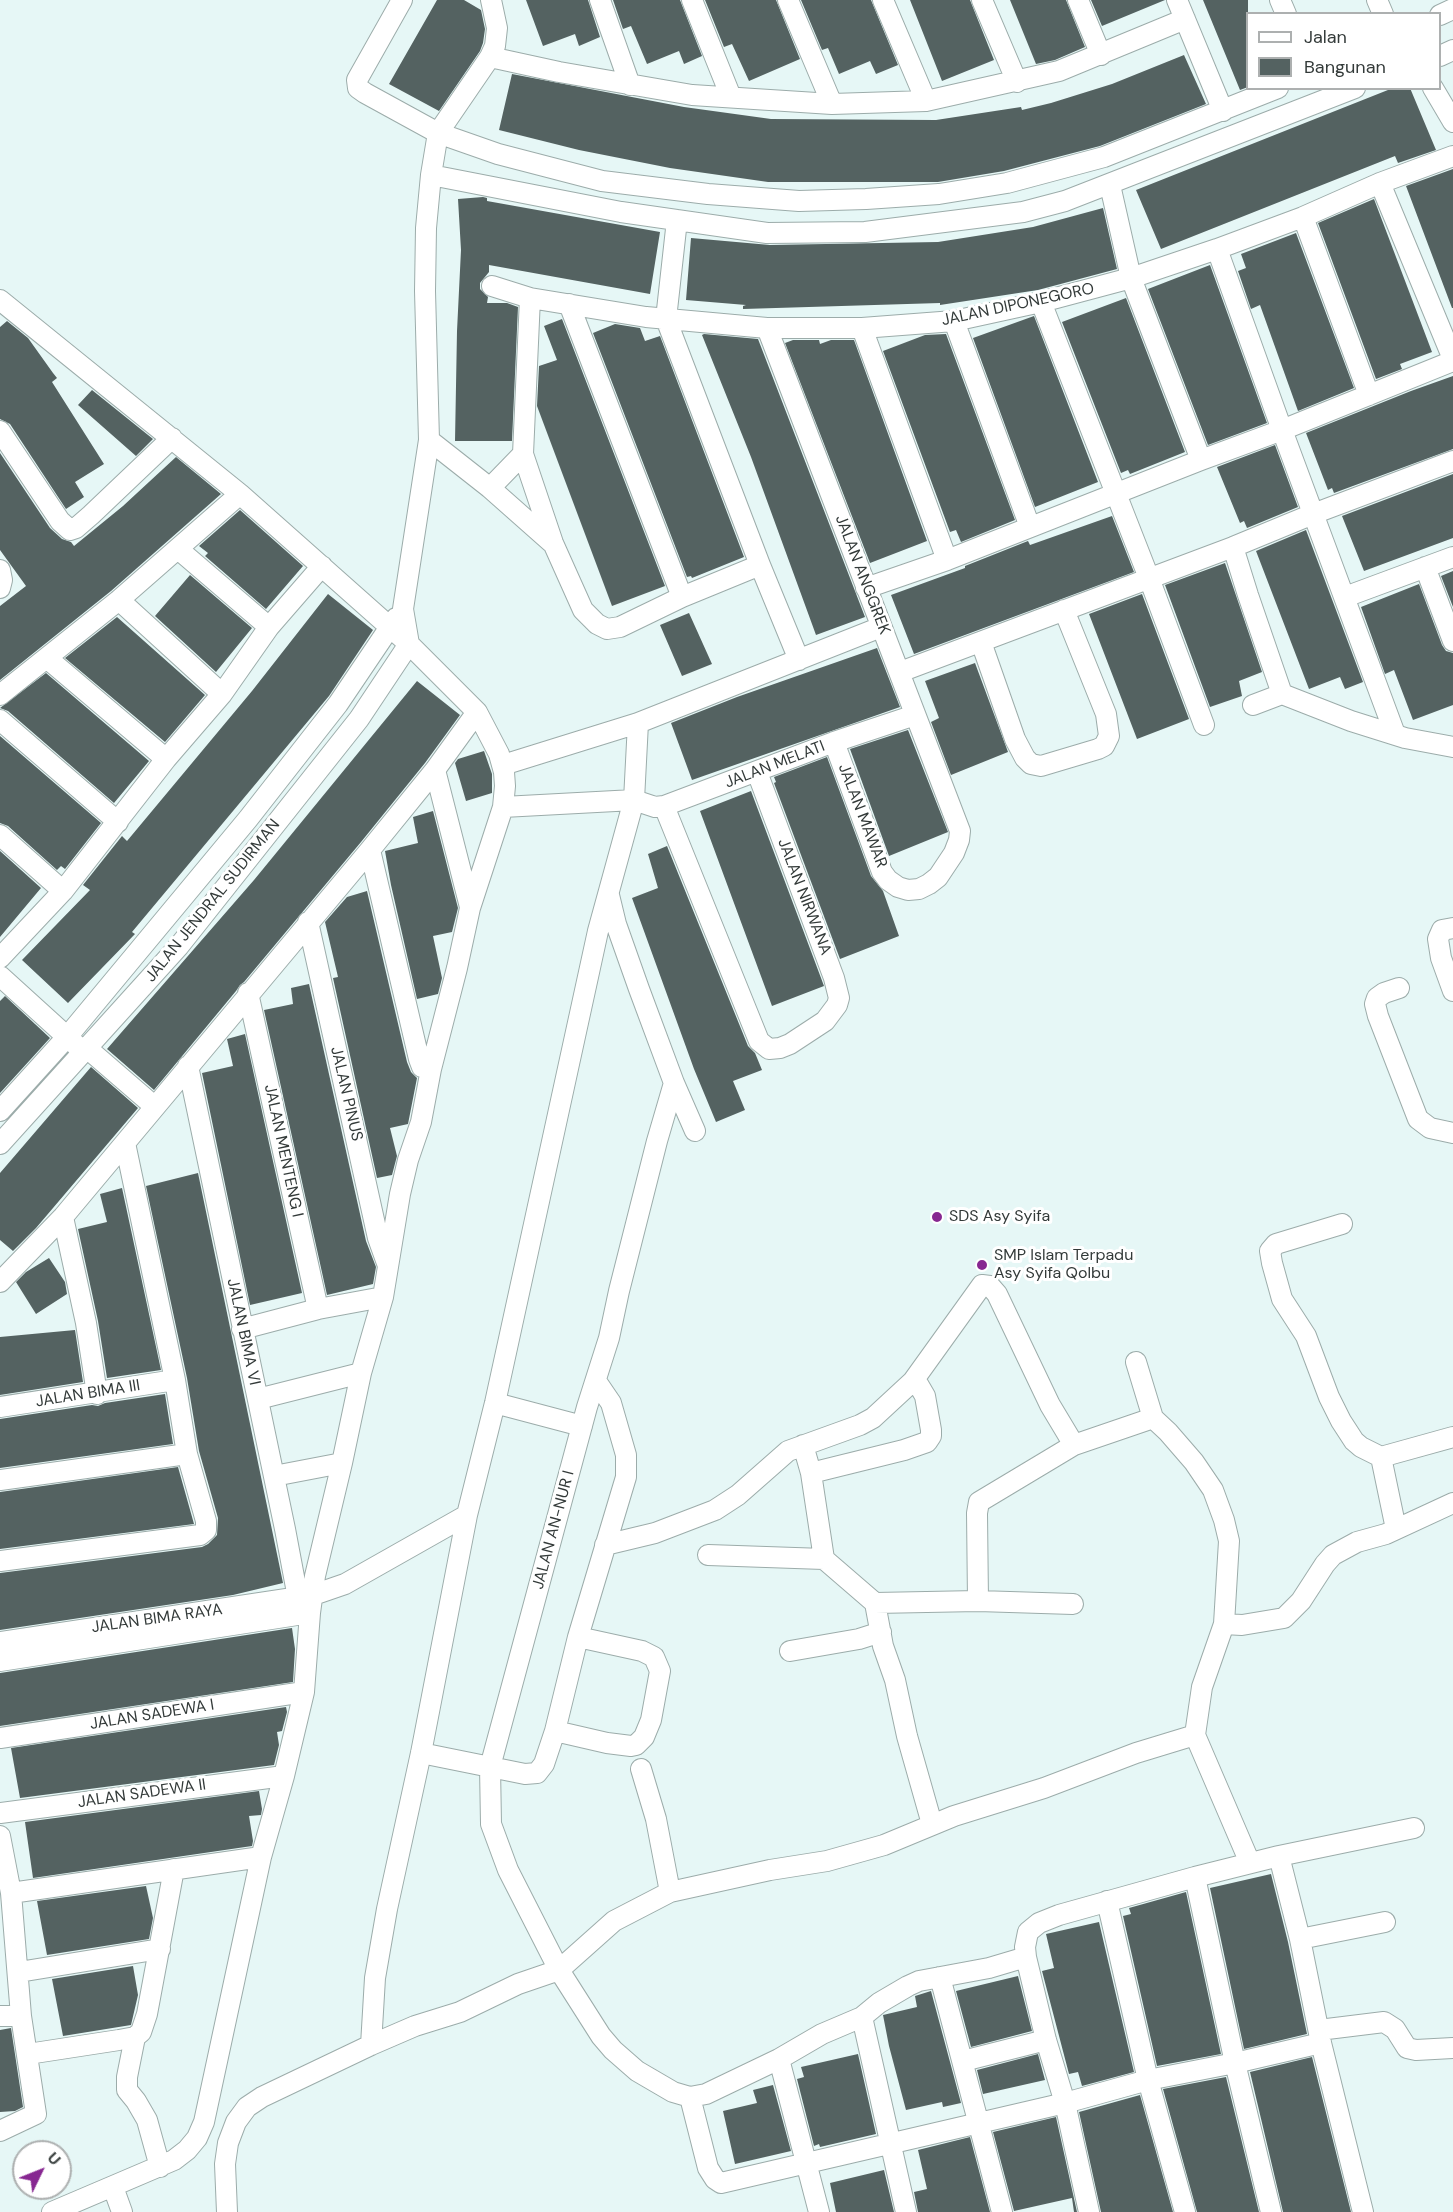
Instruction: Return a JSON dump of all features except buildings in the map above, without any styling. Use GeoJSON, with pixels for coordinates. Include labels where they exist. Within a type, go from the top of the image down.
{"type":"FeatureCollection","features":[{"type":"Feature","properties":{"kind":"street"},"geometry":{"type":"LineString","coordinates":[[402,0],[357,80],[358,88],[371,97],[438,133],[498,154],[602,181],[763,199],[800,201],[866,199],[939,194],[1007,183],[1104,157],[1273,90]]}},
{"type":"Feature","properties":{"kind":"street"},"geometry":{"type":"LineString","coordinates":[[409,644],[403,609],[429,440],[425,291],[426,228],[431,175],[438,133],[490,57],[495,46],[497,28],[491,0]]}},
{"type":"Feature","properties":{"kind":"street"},"geometry":{"type":"LineString","coordinates":[[600,0],[630,85]]}},
{"type":"Feature","properties":{"kind":"street"},"geometry":{"type":"LineString","coordinates":[[693,0],[731,97]]}},
{"type":"Feature","properties":{"kind":"street"},"geometry":{"type":"LineString","coordinates":[[788,0],[832,104]]}},
{"type":"Feature","properties":{"kind":"street"},"geometry":{"type":"LineString","coordinates":[[884,0],[926,101]]}},
{"type":"Feature","properties":{"kind":"street"},"geometry":{"type":"LineString","coordinates":[[982,0],[1017,82]]}},
{"type":"Feature","properties":{"kind":"street"},"geometry":{"type":"LineString","coordinates":[[1078,0],[1101,55]]}},
{"type":"Feature","properties":{"kind":"street"},"geometry":{"type":"LineString","coordinates":[[1177,0],[1223,111]]}},
{"type":"Feature","properties":{"kind":"street"},"geometry":{"type":"LineString","coordinates":[[490,57],[692,95],[832,104],[926,101],[1059,71],[1185,19]]}},
{"type":"Feature","properties":{"kind":"street"},"geometry":{"type":"LineString","coordinates":[[431,175],[585,206],[767,233],[866,232],[1023,212],[1065,201],[1350,90]]}},
{"type":"Feature","properties":{"kind":"street"},"geometry":{"type":"LineString","coordinates":[[1434,90],[1453,122]]}},
{"type":"Feature","properties":{"kind":"street","name":"JALAN DIPONEGORO"},"geometry":{"type":"LineString","coordinates":[[492,286],[530,298],[666,319],[767,328],[862,328],[954,321],[1041,302],[1131,278],[1217,249],[1453,156]]}},
{"type":"Feature","properties":{"kind":"street"},"geometry":{"type":"LineString","coordinates":[[866,588],[947,560],[1282,430],[1453,360],[1380,183]]}},
{"type":"Feature","properties":{"kind":"street"},"geometry":{"type":"LineString","coordinates":[[1110,185],[1131,278],[1201,460]]}},
{"type":"Feature","properties":{"kind":"street"},"geometry":{"type":"LineString","coordinates":[[1303,216],[1369,395]]}},
{"type":"Feature","properties":{"kind":"street"},"geometry":{"type":"LineString","coordinates":[[677,220],[666,319],[760,565],[799,660]]}},
{"type":"Feature","properties":{"kind":"street"},"geometry":{"type":"LineString","coordinates":[[1217,249],[1395,734]]}},
{"type":"Feature","properties":{"kind":"street"},"geometry":{"type":"LineString","coordinates":[[530,298],[523,453],[553,543],[583,610],[597,624],[607,629],[620,627],[682,597],[760,565]]}},
{"type":"Feature","properties":{"kind":"street"},"geometry":{"type":"LineString","coordinates":[[1041,302],[1204,725]]}},
{"type":"Feature","properties":{"kind":"street"},"geometry":{"type":"LineString","coordinates":[[569,304],[682,597]]}},
{"type":"Feature","properties":{"kind":"street"},"geometry":{"type":"LineString","coordinates":[[2,305],[240,494],[409,644],[477,712],[503,765],[505,786],[503,807],[470,908],[457,968],[430,1069],[421,1122],[408,1160],[400,1194],[383,1298],[361,1373],[342,1463],[307,1602],[304,1692],[284,1776],[261,1857],[204,2122],[197,2138],[187,2150],[160,2167],[52,2212]]}},
{"type":"Feature","properties":{"kind":"street"},"geometry":{"type":"LineString","coordinates":[[954,321],[1030,527]]}},
{"type":"Feature","properties":{"kind":"street","name":"JALAN ANGGREK"},"geometry":{"type":"LineString","coordinates":[[767,328],[957,821]]}},
{"type":"Feature","properties":{"kind":"street"},"geometry":{"type":"LineString","coordinates":[[862,328],[947,560]]}},
{"type":"Feature","properties":{"kind":"street"},"geometry":{"type":"LineString","coordinates":[[0,431],[60,521],[70,530],[76,528],[91,515],[172,438]]}},
{"type":"Feature","properties":{"kind":"street"},"geometry":{"type":"LineString","coordinates":[[429,440],[553,543]]}},
{"type":"Feature","properties":{"kind":"street"},"geometry":{"type":"LineString","coordinates":[[489,488],[523,453]]}},
{"type":"Feature","properties":{"kind":"street"},"geometry":{"type":"LineString","coordinates":[[900,672],[1233,547],[1453,461]]}},
{"type":"Feature","properties":{"kind":"street"},"geometry":{"type":"LineString","coordinates":[[0,695],[119,600],[240,494]]}},
{"type":"Feature","properties":{"kind":"street"},"geometry":{"type":"LineString","coordinates":[[1233,547],[1282,694]]}},
{"type":"Feature","properties":{"kind":"street"},"geometry":{"type":"LineString","coordinates":[[178,549],[269,627]]}},
{"type":"Feature","properties":{"kind":"street"},"geometry":{"type":"LineString","coordinates":[[1345,597],[1453,557]]}},
{"type":"Feature","properties":{"kind":"street"},"geometry":{"type":"LineString","coordinates":[[3,950],[63,891],[166,759],[222,694],[269,627],[322,566]]}},
{"type":"Feature","properties":{"kind":"street"},"geometry":{"type":"LineString","coordinates":[[1425,567],[1453,641]]}},
{"type":"Feature","properties":{"kind":"street"},"geometry":{"type":"LineString","coordinates":[[0,570],[2,580],[0,588]]}},
{"type":"Feature","properties":{"kind":"street"},"geometry":{"type":"LineString","coordinates":[[119,600],[222,694]]}},
{"type":"Feature","properties":{"kind":"street","name":"JALAN JENDRAL SUDIRMAN"},"geometry":{"type":"LineString","coordinates":[[0,1111],[67,1037],[155,928],[248,819],[338,704],[403,609]]}},
{"type":"Feature","properties":{"kind":"street"},"geometry":{"type":"LineString","coordinates":[[981,642],[1015,739],[1025,758],[1031,764],[1041,766],[1098,749],[1107,741],[1109,729],[1106,714],[1064,610]]}},
{"type":"Feature","properties":{"kind":"street"},"geometry":{"type":"LineString","coordinates":[[503,765],[638,723],[881,627]]}},
{"type":"Feature","properties":{"kind":"street","name":"JALAN JENDRAL SUDIRMAN"},"geometry":{"type":"LineString","coordinates":[[0,1144],[179,946],[358,719],[409,644]]}},
{"type":"Feature","properties":{"kind":"street"},"geometry":{"type":"LineString","coordinates":[[48,658],[166,759]]}},
{"type":"Feature","properties":{"kind":"street"},"geometry":{"type":"LineString","coordinates":[[1253,705],[1282,694],[1351,721],[1421,742],[1453,747]]}},
{"type":"Feature","properties":{"kind":"street"},"geometry":{"type":"LineString","coordinates":[[0,1282],[63,1217],[125,1143],[248,993],[370,850],[435,770],[477,712]]}},
{"type":"Feature","properties":{"kind":"street","name":"JALAN MELATI"},"geometry":{"type":"LineString","coordinates":[[664,806],[834,742],[915,715]]}},
{"type":"Feature","properties":{"kind":"street"},"geometry":{"type":"LineString","coordinates":[[0,720],[118,822]]}},
{"type":"Feature","properties":{"kind":"street"},"geometry":{"type":"LineString","coordinates":[[371,2045],[375,1978],[381,1938],[421,1753],[467,1515],[495,1403],[598,931],[634,800],[638,723]]}},
{"type":"Feature","properties":{"kind":"street","name":"JALAN MAWAR"},"geometry":{"type":"LineString","coordinates":[[834,742],[882,872],[898,887],[908,890],[919,889],[938,877],[954,853],[959,840],[960,831],[957,821]]}},
{"type":"Feature","properties":{"kind":"street"},"geometry":{"type":"LineString","coordinates":[[435,770],[470,908]]}},
{"type":"Feature","properties":{"kind":"street","name":"JALAN NIRWANA"},"geometry":{"type":"LineString","coordinates":[[664,806],[759,1041],[763,1046],[774,1050],[790,1044],[825,1021],[837,1005],[838,998],[837,987],[757,772]]}},
{"type":"Feature","properties":{"kind":"street"},"geometry":{"type":"LineString","coordinates":[[503,807],[634,800],[655,807],[664,806]]}},
{"type":"Feature","properties":{"kind":"street"},"geometry":{"type":"LineString","coordinates":[[0,835],[63,891]]}},
{"type":"Feature","properties":{"kind":"street"},"geometry":{"type":"LineString","coordinates":[[370,850],[419,1059],[422,1067],[430,1069]]}},
{"type":"Feature","properties":{"kind":"street"},"geometry":{"type":"LineString","coordinates":[[609,893],[616,924],[674,1083],[695,1131]]}},
{"type":"Feature","properties":{"kind":"street","name":"JALAN PINUS"},"geometry":{"type":"LineString","coordinates":[[308,922],[378,1238],[388,1265]]}},
{"type":"Feature","properties":{"kind":"street"},"geometry":{"type":"LineString","coordinates":[[155,928],[179,946]]}},
{"type":"Feature","properties":{"kind":"street"},"geometry":{"type":"LineString","coordinates":[[1453,928],[1442,930],[1438,939],[1441,958],[1453,991]]}},
{"type":"Feature","properties":{"kind":"street"},"geometry":{"type":"LineString","coordinates":[[0,976],[67,1037],[154,1106]]}},
{"type":"Feature","properties":{"kind":"street"},"geometry":{"type":"LineString","coordinates":[[1399,988],[1377,998],[1375,1004],[1378,1016],[1418,1119],[1430,1128],[1453,1133]]}},
{"type":"Feature","properties":{"kind":"street","name":"JALAN MENTENG I"},"geometry":{"type":"LineString","coordinates":[[248,993],[318,1309]]}},
{"type":"Feature","properties":{"kind":"street","name":"JALAN BIMA VI"},"geometry":{"type":"LineString","coordinates":[[188,1066],[274,1476],[307,1602]]}},
{"type":"Feature","properties":{"kind":"street","name":"JALAN AN-NUR I"},"geometry":{"type":"LineString","coordinates":[[674,1083],[657,1141],[609,1338],[582,1426],[490,1767],[491,1824],[497,1844],[559,1970],[601,2036],[613,2050],[650,2079],[673,2092],[690,2097]]}},
{"type":"Feature","properties":{"kind":"street"},"geometry":{"type":"LineString","coordinates":[[0,1561],[203,1534],[206,1530],[206,1521],[187,1454],[175,1380],[125,1143]]}},
{"type":"Feature","properties":{"kind":"street"},"geometry":{"type":"LineString","coordinates":[[63,1217],[86,1323],[97,1394]]}},
{"type":"Feature","properties":{"kind":"street"},"geometry":{"type":"LineString","coordinates":[[1342,1224],[1302,1234],[1276,1244],[1270,1251],[1281,1299],[1306,1336],[1336,1413],[1354,1441],[1381,1457],[1453,1437]]}},
{"type":"Feature","properties":{"kind":"street"},"geometry":{"type":"LineString","coordinates":[[605,1545],[656,1533],[715,1510],[738,1495],[788,1451],[868,1421],[913,1381],[978,1289],[986,1284],[997,1294],[1050,1405],[1074,1445]]}},
{"type":"Feature","properties":{"kind":"street"},"geometry":{"type":"LineString","coordinates":[[242,1329],[318,1309],[383,1298]]}},
{"type":"Feature","properties":{"kind":"street"},"geometry":{"type":"LineString","coordinates":[[1136,1362],[1153,1418],[1194,1462],[1213,1490],[1224,1520],[1228,1541],[1224,1624],[1202,1687],[1195,1735],[1250,1863]]}},
{"type":"Feature","properties":{"kind":"street"},"geometry":{"type":"LineString","coordinates":[[258,1399],[361,1373]]}},
{"type":"Feature","properties":{"kind":"street","name":"JALAN BIMA III"},"geometry":{"type":"LineString","coordinates":[[0,1407],[97,1394],[175,1380]]}},
{"type":"Feature","properties":{"kind":"street"},"geometry":{"type":"LineString","coordinates":[[811,1473],[927,1442],[931,1436],[931,1430],[925,1396],[918,1384],[913,1381]]}},
{"type":"Feature","properties":{"kind":"street"},"geometry":{"type":"LineString","coordinates":[[421,1753],[525,1774],[537,1773],[544,1764],[627,1467],[611,1403],[596,1382]]}},
{"type":"Feature","properties":{"kind":"street"},"geometry":{"type":"LineString","coordinates":[[495,1403],[582,1426]]}},
{"type":"Feature","properties":{"kind":"street"},"geometry":{"type":"LineString","coordinates":[[978,1601],[977,1513],[979,1502],[1074,1445],[1153,1418]]}},
{"type":"Feature","properties":{"kind":"street"},"geometry":{"type":"LineString","coordinates":[[803,1445],[811,1473],[824,1559]]}},
{"type":"Feature","properties":{"kind":"street"},"geometry":{"type":"LineString","coordinates":[[0,1480],[187,1454]]}},
{"type":"Feature","properties":{"kind":"street"},"geometry":{"type":"LineString","coordinates":[[1381,1457],[1396,1529]]}},
{"type":"Feature","properties":{"kind":"street"},"geometry":{"type":"LineString","coordinates":[[274,1476],[342,1463]]}},
{"type":"Feature","properties":{"kind":"street"},"geometry":{"type":"LineString","coordinates":[[1224,1624],[1242,1625],[1284,1618],[1301,1601],[1333,1555],[1357,1542],[1386,1534],[1453,1503]]}},
{"type":"Feature","properties":{"kind":"street"},"geometry":{"type":"LineString","coordinates":[[307,1602],[345,1584],[467,1515]]}},
{"type":"Feature","properties":{"kind":"street"},"geometry":{"type":"LineString","coordinates":[[708,1556],[824,1559],[875,1603],[895,1680],[906,1736],[932,1824]]}},
{"type":"Feature","properties":{"kind":"street"},"geometry":{"type":"LineString","coordinates":[[875,1603],[978,1601],[1073,1604]]}},
{"type":"Feature","properties":{"kind":"street","name":"JALAN BIMA RAYA"},"geometry":{"type":"LineString","coordinates":[[0,1642],[307,1602]]}},
{"type":"Feature","properties":{"kind":"street","name":"JALAN BIMA RAYA"},"geometry":{"type":"LineString","coordinates":[[0,1661],[307,1602]]}},
{"type":"Feature","properties":{"kind":"street"},"geometry":{"type":"LineString","coordinates":[[790,1652],[859,1639],[881,1632]]}},
{"type":"Feature","properties":{"kind":"street"},"geometry":{"type":"LineString","coordinates":[[555,1731],[631,1746],[644,1737],[651,1720],[660,1671],[654,1657],[642,1651],[578,1637]]}},
{"type":"Feature","properties":{"kind":"street","name":"JALAN SADEWA I"},"geometry":{"type":"LineString","coordinates":[[0,1738],[304,1692]]}},
{"type":"Feature","properties":{"kind":"street"},"geometry":{"type":"LineString","coordinates":[[226,2212],[225,2164],[228,2143],[236,2122],[247,2107],[280,2087],[371,2045],[415,2026],[460,2012],[518,1984],[559,1970],[614,1921],[670,1892],[760,1872],[827,1861],[884,1845],[932,1824],[1044,1788],[1136,1753],[1195,1735]]}},
{"type":"Feature","properties":{"kind":"street"},"geometry":{"type":"LineString","coordinates":[[641,1769],[656,1819],[670,1892]]}},
{"type":"Feature","properties":{"kind":"street","name":"JALAN SADEWA II"},"geometry":{"type":"LineString","coordinates":[[0,1813],[284,1776]]}},
{"type":"Feature","properties":{"kind":"street"},"geometry":{"type":"LineString","coordinates":[[1089,2212],[1065,2103],[1046,2040],[1026,1957],[1025,1939],[1032,1927],[1059,1915],[1195,1877],[1279,1856],[1414,1828]]}},
{"type":"Feature","properties":{"kind":"street"},"geometry":{"type":"LineString","coordinates":[[0,1836],[2,1857],[11,1893],[7,1939],[18,1972],[21,2016],[36,2114],[0,2131]]}},
{"type":"Feature","properties":{"kind":"street"},"geometry":{"type":"LineString","coordinates":[[1279,1856],[1363,2212]]}},
{"type":"Feature","properties":{"kind":"street"},"geometry":{"type":"LineString","coordinates":[[11,1893],[261,1857]]}},
{"type":"Feature","properties":{"kind":"street"},"geometry":{"type":"LineString","coordinates":[[28,2054],[135,2037],[141,2032],[146,2021],[174,1869]]}},
{"type":"Feature","properties":{"kind":"street"},"geometry":{"type":"LineString","coordinates":[[1195,1877],[1235,2063],[1271,2212]]}},
{"type":"Feature","properties":{"kind":"street"},"geometry":{"type":"LineString","coordinates":[[1107,1901],[1148,2080],[1185,2212]]}},
{"type":"Feature","properties":{"kind":"street"},"geometry":{"type":"LineString","coordinates":[[1300,1939],[1385,1922]]}},
{"type":"Feature","properties":{"kind":"street"},"geometry":{"type":"LineString","coordinates":[[18,1972],[160,1948]]}},
{"type":"Feature","properties":{"kind":"street"},"geometry":{"type":"LineString","coordinates":[[1026,1957],[989,1968],[940,1977],[908,1986],[879,2003],[862,2017],[822,2034],[780,2059],[706,2094],[690,2097],[708,2168],[718,2181],[726,2183],[1065,2103],[1148,2080],[1235,2063],[1320,2036],[1384,2022],[1395,2029],[1407,2048],[1416,2050],[1453,2048]]}},
{"type":"Feature","properties":{"kind":"street"},"geometry":{"type":"LineString","coordinates":[[940,1977],[1002,2212]]}},
{"type":"Feature","properties":{"kind":"street"},"geometry":{"type":"LineString","coordinates":[[0,2016],[21,2016]]}},
{"type":"Feature","properties":{"kind":"street"},"geometry":{"type":"LineString","coordinates":[[862,2017],[906,2212]]}},
{"type":"Feature","properties":{"kind":"street"},"geometry":{"type":"LineString","coordinates":[[135,2037],[127,2090],[140,2106],[147,2120],[160,2167]]}},
{"type":"Feature","properties":{"kind":"street"},"geometry":{"type":"LineString","coordinates":[[963,2061],[1046,2040]]}},
{"type":"Feature","properties":{"kind":"street"},"geometry":{"type":"LineString","coordinates":[[780,2059],[819,2212]]}},
{"type":"Feature","properties":{"kind":"street"},"geometry":{"type":"LineString","coordinates":[[113,2187],[122,2212]]}},
{"type":"Feature","properties":{"kind":"place","name":"SDS Asy Syifa"},"geometry":{"type":"Point","coordinates":[937,1217]}},
{"type":"Feature","properties":{"kind":"place","name":"SMP Islam Terpadu Asy Syifa Qolbu"},"geometry":{"type":"Point","coordinates":[982,1265]}}]}
